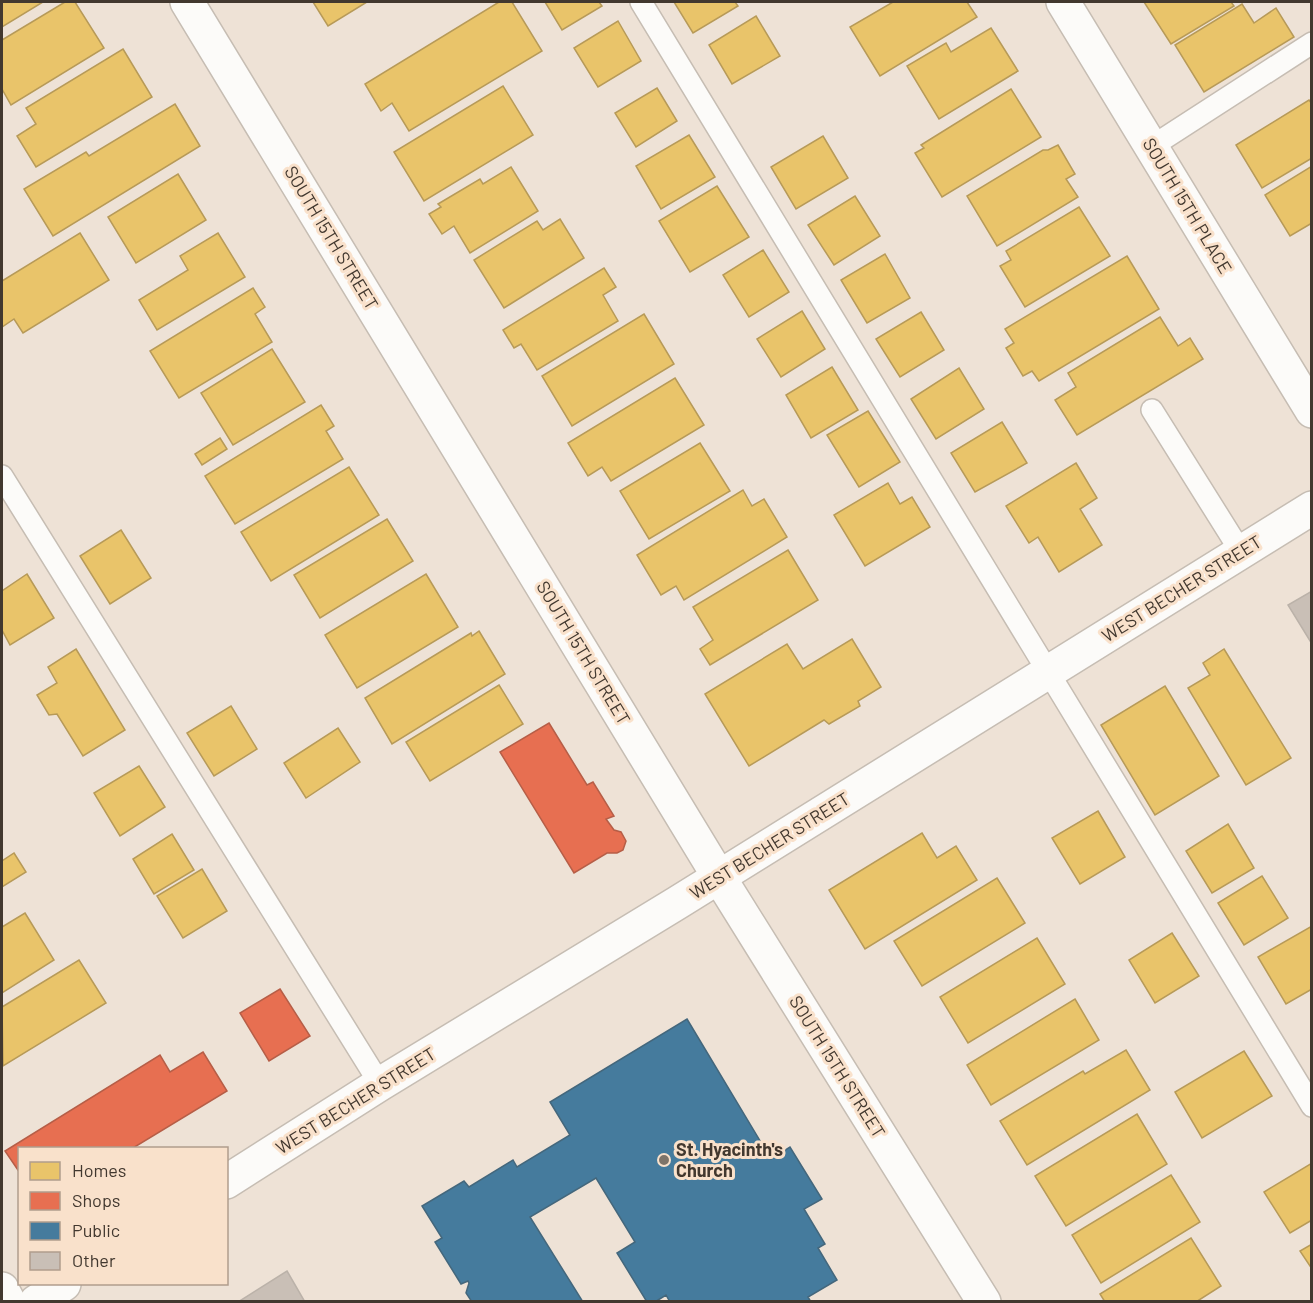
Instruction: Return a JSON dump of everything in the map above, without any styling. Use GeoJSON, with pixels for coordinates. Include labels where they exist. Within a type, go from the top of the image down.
{"type":"FeatureCollection","features":[{"type":"Feature","properties":{"kind":"street","name":"SOUTH 15TH STREET"},"geometry":{"type":"LineString","coordinates":[[187,2],[719,877],[984,1302]]}},
{"type":"Feature","properties":{"kind":"street","name":"SOUTH 15TH PLACE"},"geometry":{"type":"LineString","coordinates":[[1063,2],[1311,411]]}},
{"type":"Feature","properties":{"kind":"street","name":"WEST BECHER STREET"},"geometry":{"type":"LineString","coordinates":[[228,1181],[380,1084],[1049,673],[1311,508]]}},
{"type":"Feature","properties":{"kind":"street"},"geometry":{"type":"LineString","coordinates":[[36,1302],[62,1285]]}},
{"type":"Feature","properties":{"kind":"street"},"geometry":{"type":"LineString","coordinates":[[2,1289],[9,1302]]}},
{"type":"Feature","properties":{"kind":"lane"},"geometry":{"type":"LineString","coordinates":[[641,2],[1311,1106]]}},
{"type":"Feature","properties":{"kind":"lane"},"geometry":{"type":"LineString","coordinates":[[1151,147],[1311,43]]}},
{"type":"Feature","properties":{"kind":"lane"},"geometry":{"type":"LineString","coordinates":[[1152,410],[1241,552]]}},
{"type":"Feature","properties":{"kind":"lane"},"geometry":{"type":"LineString","coordinates":[[2,476],[380,1084]]}},
{"type":"Feature","properties":{"kind":"building: Homes"},"geometry":{"type":"Polygon","coordinates":[[[2,2],[43,2],[2,27],[2,2]]]}},
{"type":"Feature","properties":{"kind":"building: Homes"},"geometry":{"type":"Polygon","coordinates":[[[65,2],[75,2],[104,48],[11,105],[2,89],[2,40],[65,2]]]}},
{"type":"Feature","properties":{"kind":"building: Homes"},"geometry":{"type":"Polygon","coordinates":[[[313,2],[367,2],[328,26],[313,2]]]}},
{"type":"Feature","properties":{"kind":"building: Homes"},"geometry":{"type":"Polygon","coordinates":[[[499,2],[512,2],[542,51],[409,131],[392,103],[381,111],[365,84],[499,2]]]}},
{"type":"Feature","properties":{"kind":"building: Homes"},"geometry":{"type":"Polygon","coordinates":[[[545,2],[599,2],[602,6],[562,30],[545,2]]]}},
{"type":"Feature","properties":{"kind":"building: Homes"},"geometry":{"type":"Polygon","coordinates":[[[674,2],[735,2],[738,6],[693,33],[674,2]]]}},
{"type":"Feature","properties":{"kind":"building: Homes"},"geometry":{"type":"Polygon","coordinates":[[[893,2],[967,2],[977,17],[880,76],[850,27],[893,2]]]}},
{"type":"Feature","properties":{"kind":"building: Homes"},"geometry":{"type":"Polygon","coordinates":[[[1144,2],[1231,2],[1234,6],[1171,44],[1144,2]]]}},
{"type":"Feature","properties":{"kind":"building: Homes"},"geometry":{"type":"Polygon","coordinates":[[[1242,4],[1254,23],[1276,8],[1294,37],[1204,92],[1175,45],[1242,4]]]}},
{"type":"Feature","properties":{"kind":"building: Homes"},"geometry":{"type":"Polygon","coordinates":[[[756,16],[780,56],[732,84],[709,45],[756,16]]]}},
{"type":"Feature","properties":{"kind":"building: Homes"},"geometry":{"type":"Polygon","coordinates":[[[618,21],[641,61],[598,87],[574,48],[618,21]]]}},
{"type":"Feature","properties":{"kind":"building: Homes"},"geometry":{"type":"Polygon","coordinates":[[[991,28],[1018,71],[939,119],[907,66],[946,43],[951,52],[991,28]]]}},
{"type":"Feature","properties":{"kind":"building: Homes"},"geometry":{"type":"Polygon","coordinates":[[[123,49],[152,97],[36,167],[17,136],[36,124],[26,108],[123,49]]]}},
{"type":"Feature","properties":{"kind":"building: Homes"},"geometry":{"type":"Polygon","coordinates":[[[503,86],[533,135],[424,201],[394,152],[503,86]]]}},
{"type":"Feature","properties":{"kind":"building: Homes"},"geometry":{"type":"Polygon","coordinates":[[[657,88],[677,121],[636,147],[615,113],[657,88]]]}},
{"type":"Feature","properties":{"kind":"building: Homes"},"geometry":{"type":"Polygon","coordinates":[[[1011,89],[1041,137],[942,197],[915,153],[924,148],[921,145],[1011,89]]]}},
{"type":"Feature","properties":{"kind":"building: Homes"},"geometry":{"type":"Polygon","coordinates":[[[1309,100],[1312,104],[1312,158],[1262,188],[1236,145],[1309,100]]]}},
{"type":"Feature","properties":{"kind":"building: Homes"},"geometry":{"type":"Polygon","coordinates":[[[175,104],[200,146],[53,236],[24,189],[86,152],[89,156],[175,104]]]}},
{"type":"Feature","properties":{"kind":"building: Homes"},"geometry":{"type":"Polygon","coordinates":[[[689,135],[715,177],[661,209],[636,166],[689,135]]]}},
{"type":"Feature","properties":{"kind":"building: Homes"},"geometry":{"type":"Polygon","coordinates":[[[823,136],[848,178],[796,209],[771,167],[823,136]]]}},
{"type":"Feature","properties":{"kind":"building: Homes"},"geometry":{"type":"Polygon","coordinates":[[[1058,145],[1075,174],[1066,179],[1078,197],[997,246],[967,196],[1043,150],[1058,145]]]}},
{"type":"Feature","properties":{"kind":"building: Homes"},"geometry":{"type":"Polygon","coordinates":[[[1312,166],[1312,223],[1290,236],[1265,195],[1312,166]]]}},
{"type":"Feature","properties":{"kind":"building: Homes"},"geometry":{"type":"Polygon","coordinates":[[[511,167],[538,211],[470,253],[454,226],[442,234],[429,214],[441,207],[438,204],[480,179],[483,184],[511,167]]]}},
{"type":"Feature","properties":{"kind":"building: Homes"},"geometry":{"type":"Polygon","coordinates":[[[178,174],[206,220],[136,263],[108,217],[178,174]]]}},
{"type":"Feature","properties":{"kind":"building: Homes"},"geometry":{"type":"Polygon","coordinates":[[[717,186],[749,237],[690,272],[659,221],[717,186]]]}},
{"type":"Feature","properties":{"kind":"building: Homes"},"geometry":{"type":"Polygon","coordinates":[[[855,196],[880,236],[834,265],[808,225],[855,196]]]}},
{"type":"Feature","properties":{"kind":"building: Homes"},"geometry":{"type":"Polygon","coordinates":[[[1079,207],[1110,256],[1025,307],[1000,266],[1011,260],[1006,251],[1079,207]]]}},
{"type":"Feature","properties":{"kind":"building: Homes"},"geometry":{"type":"Polygon","coordinates":[[[560,219],[584,258],[504,308],[474,260],[537,221],[543,230],[560,219]]]}},
{"type":"Feature","properties":{"kind":"building: Homes"},"geometry":{"type":"Polygon","coordinates":[[[80,233],[109,280],[23,333],[14,319],[2,327],[2,281],[80,233]]]}},
{"type":"Feature","properties":{"kind":"building: Homes"},"geometry":{"type":"Polygon","coordinates":[[[218,233],[245,277],[157,330],[139,300],[188,270],[180,256],[218,233]]]}},
{"type":"Feature","properties":{"kind":"building: Homes"},"geometry":{"type":"Polygon","coordinates":[[[763,250],[789,292],[749,317],[723,275],[763,250]]]}},
{"type":"Feature","properties":{"kind":"building: Homes"},"geometry":{"type":"Polygon","coordinates":[[[885,254],[910,298],[867,323],[841,280],[885,254]]]}},
{"type":"Feature","properties":{"kind":"building: Homes"},"geometry":{"type":"Polygon","coordinates":[[[1127,256],[1159,309],[1039,381],[1032,371],[1023,376],[1006,348],[1014,343],[1005,329],[1127,256]]]}},
{"type":"Feature","properties":{"kind":"building: Homes"},"geometry":{"type":"Polygon","coordinates":[[[604,268],[616,287],[603,295],[618,321],[537,370],[521,344],[514,348],[503,330],[604,268]]]}},
{"type":"Feature","properties":{"kind":"building: Homes"},"geometry":{"type":"Polygon","coordinates":[[[253,288],[265,307],[255,314],[272,342],[179,398],[150,351],[253,288]]]}},
{"type":"Feature","properties":{"kind":"building: Homes"},"geometry":{"type":"Polygon","coordinates":[[[802,311],[825,349],[781,377],[757,339],[802,311]]]}},
{"type":"Feature","properties":{"kind":"building: Homes"},"geometry":{"type":"Polygon","coordinates":[[[921,312],[944,350],[900,377],[876,339],[921,312]]]}},
{"type":"Feature","properties":{"kind":"building: Homes"},"geometry":{"type":"Polygon","coordinates":[[[644,314],[674,364],[572,426],[542,376],[644,314]]]}},
{"type":"Feature","properties":{"kind":"building: Homes"},"geometry":{"type":"Polygon","coordinates":[[[1160,317],[1178,346],[1190,338],[1203,359],[1077,435],[1055,400],[1076,387],[1068,373],[1160,317]]]}},
{"type":"Feature","properties":{"kind":"building: Homes"},"geometry":{"type":"Polygon","coordinates":[[[272,349],[305,402],[233,445],[201,393],[272,349]]]}},
{"type":"Feature","properties":{"kind":"building: Homes"},"geometry":{"type":"Polygon","coordinates":[[[832,367],[858,410],[811,438],[786,395],[832,367]]]}},
{"type":"Feature","properties":{"kind":"building: Homes"},"geometry":{"type":"Polygon","coordinates":[[[959,368],[984,409],[936,439],[911,399],[959,368]]]}},
{"type":"Feature","properties":{"kind":"building: Homes"},"geometry":{"type":"Polygon","coordinates":[[[675,378],[704,425],[611,481],[602,467],[588,476],[568,443],[675,378]]]}},
{"type":"Feature","properties":{"kind":"building: Homes"},"geometry":{"type":"Polygon","coordinates":[[[321,405],[334,426],[326,431],[343,459],[235,524],[205,476],[321,405]]]}},
{"type":"Feature","properties":{"kind":"building: Homes"},"geometry":{"type":"Polygon","coordinates":[[[868,411],[900,462],[859,487],[827,435],[868,411]]]}},
{"type":"Feature","properties":{"kind":"building: Homes"},"geometry":{"type":"Polygon","coordinates":[[[1002,422],[1027,463],[975,492],[951,453],[1002,422]]]}},
{"type":"Feature","properties":{"kind":"building: Homes"},"geometry":{"type":"Polygon","coordinates":[[[220,438],[227,449],[202,465],[195,454],[220,438]]]}},
{"type":"Feature","properties":{"kind":"building: Homes"},"geometry":{"type":"Polygon","coordinates":[[[700,443],[730,491],[649,539],[620,491],[700,443]]]}},
{"type":"Feature","properties":{"kind":"building: Homes"},"geometry":{"type":"Polygon","coordinates":[[[1076,463],[1097,498],[1080,509],[1102,545],[1059,572],[1038,537],[1029,543],[1006,506],[1076,463]]]}},
{"type":"Feature","properties":{"kind":"building: Homes"},"geometry":{"type":"Polygon","coordinates":[[[349,467],[379,515],[271,581],[241,532],[349,467]]]}},
{"type":"Feature","properties":{"kind":"building: Homes"},"geometry":{"type":"Polygon","coordinates":[[[888,483],[900,504],[912,497],[930,527],[865,566],[834,515],[888,483]]]}},
{"type":"Feature","properties":{"kind":"building: Homes"},"geometry":{"type":"Polygon","coordinates":[[[743,490],[752,506],[764,499],[787,537],[684,600],[676,586],[661,595],[637,555],[743,490]]]}},
{"type":"Feature","properties":{"kind":"building: Homes"},"geometry":{"type":"Polygon","coordinates":[[[387,519],[413,561],[320,618],[294,575],[387,519]]]}},
{"type":"Feature","properties":{"kind":"building: Homes"},"geometry":{"type":"Polygon","coordinates":[[[121,530],[151,578],[110,604],[80,556],[121,530]]]}},
{"type":"Feature","properties":{"kind":"building: Homes"},"geometry":{"type":"Polygon","coordinates":[[[788,550],[818,600],[710,665],[700,649],[713,640],[693,607],[788,550]]]}},
{"type":"Feature","properties":{"kind":"building: Homes"},"geometry":{"type":"Polygon","coordinates":[[[27,574],[54,618],[10,645],[2,630],[2,591],[27,574]]]}},
{"type":"Feature","properties":{"kind":"building: Homes"},"geometry":{"type":"Polygon","coordinates":[[[426,574],[458,627],[357,688],[325,635],[426,574]]]}},
{"type":"Feature","properties":{"kind":"building: Homes"},"geometry":{"type":"Polygon","coordinates":[[[479,631],[505,674],[392,744],[365,698],[471,633],[472,636],[479,631]]]}},
{"type":"Feature","properties":{"kind":"building: Homes"},"geometry":{"type":"Polygon","coordinates":[[[852,639],[881,687],[858,701],[860,706],[829,724],[824,720],[749,766],[705,694],[787,644],[803,669],[852,639]]]}},
{"type":"Feature","properties":{"kind":"building: Homes"},"geometry":{"type":"Polygon","coordinates":[[[76,649],[125,730],[83,756],[57,714],[49,715],[37,695],[57,683],[48,667],[76,649]]]}},
{"type":"Feature","properties":{"kind":"building: Homes"},"geometry":{"type":"Polygon","coordinates":[[[1224,649],[1291,758],[1246,785],[1188,688],[1210,675],[1203,663],[1224,649]]]}},
{"type":"Feature","properties":{"kind":"building: Homes"},"geometry":{"type":"Polygon","coordinates":[[[499,685],[523,724],[430,781],[406,742],[499,685]]]}},
{"type":"Feature","properties":{"kind":"building: Homes"},"geometry":{"type":"Polygon","coordinates":[[[1165,686],[1219,776],[1155,815],[1101,725],[1165,686]]]}},
{"type":"Feature","properties":{"kind":"building: Homes"},"geometry":{"type":"Polygon","coordinates":[[[231,706],[257,749],[214,776],[187,733],[231,706]]]}},
{"type":"Feature","properties":{"kind":"building: Homes"},"geometry":{"type":"Polygon","coordinates":[[[338,728],[360,762],[306,798],[284,763],[338,728]]]}},
{"type":"Feature","properties":{"kind":"building: Homes"},"geometry":{"type":"Polygon","coordinates":[[[139,766],[165,807],[120,836],[94,793],[139,766]]]}},
{"type":"Feature","properties":{"kind":"building: Homes"},"geometry":{"type":"Polygon","coordinates":[[[1098,811],[1125,857],[1080,884],[1052,838],[1098,811]]]}},
{"type":"Feature","properties":{"kind":"building: Homes"},"geometry":{"type":"Polygon","coordinates":[[[1228,824],[1254,868],[1212,893],[1186,851],[1228,824]]]}},
{"type":"Feature","properties":{"kind":"building: Homes"},"geometry":{"type":"Polygon","coordinates":[[[922,833],[937,858],[956,846],[977,880],[865,949],[829,890],[922,833]]]}},
{"type":"Feature","properties":{"kind":"building: Homes"},"geometry":{"type":"Polygon","coordinates":[[[172,834],[194,870],[154,894],[133,859],[172,834]]]}},
{"type":"Feature","properties":{"kind":"building: Homes"},"geometry":{"type":"Polygon","coordinates":[[[14,853],[26,872],[2,887],[2,861],[14,853]]]}},
{"type":"Feature","properties":{"kind":"building: Homes"},"geometry":{"type":"Polygon","coordinates":[[[202,869],[227,911],[183,938],[157,896],[202,869]]]}},
{"type":"Feature","properties":{"kind":"building: Homes"},"geometry":{"type":"Polygon","coordinates":[[[1262,876],[1288,918],[1244,945],[1218,903],[1262,876]]]}},
{"type":"Feature","properties":{"kind":"building: Homes"},"geometry":{"type":"Polygon","coordinates":[[[997,878],[1025,923],[922,986],[894,941],[997,878]]]}},
{"type":"Feature","properties":{"kind":"building: Homes"},"geometry":{"type":"Polygon","coordinates":[[[25,913],[54,960],[2,993],[2,927],[25,913]]]}},
{"type":"Feature","properties":{"kind":"building: Homes"},"geometry":{"type":"Polygon","coordinates":[[[1312,926],[1312,989],[1286,1004],[1258,957],[1312,926]]]}},
{"type":"Feature","properties":{"kind":"building: Homes"},"geometry":{"type":"Polygon","coordinates":[[[1172,933],[1199,976],[1155,1003],[1129,960],[1172,933]]]}},
{"type":"Feature","properties":{"kind":"building: Homes"},"geometry":{"type":"Polygon","coordinates":[[[1037,938],[1065,984],[968,1043],[940,997],[1037,938]]]}},
{"type":"Feature","properties":{"kind":"building: Homes"},"geometry":{"type":"Polygon","coordinates":[[[79,960],[106,1003],[3,1066],[2,1007],[79,960]]]}},
{"type":"Feature","properties":{"kind":"building: Homes"},"geometry":{"type":"Polygon","coordinates":[[[1075,999],[1099,1040],[991,1105],[967,1065],[1075,999]]]}},
{"type":"Feature","properties":{"kind":"building: Homes"},"geometry":{"type":"Polygon","coordinates":[[[1126,1050],[1150,1090],[1027,1165],[1000,1121],[1083,1071],[1085,1074],[1126,1050]]]}},
{"type":"Feature","properties":{"kind":"building: Homes"},"geometry":{"type":"Polygon","coordinates":[[[1244,1051],[1272,1096],[1202,1138],[1175,1092],[1244,1051]]]}},
{"type":"Feature","properties":{"kind":"building: Homes"},"geometry":{"type":"Polygon","coordinates":[[[1137,1114],[1167,1164],[1066,1226],[1035,1176],[1137,1114]]]}},
{"type":"Feature","properties":{"kind":"building: Homes"},"geometry":{"type":"Polygon","coordinates":[[[1312,1163],[1312,1220],[1290,1233],[1264,1192],[1312,1163]]]}},
{"type":"Feature","properties":{"kind":"building: Homes"},"geometry":{"type":"Polygon","coordinates":[[[1171,1175],[1200,1222],[1101,1283],[1072,1235],[1171,1175]]]}},
{"type":"Feature","properties":{"kind":"building: Homes"},"geometry":{"type":"Polygon","coordinates":[[[1191,1238],[1221,1286],[1196,1302],[1105,1302],[1100,1294],[1191,1238]]]}},
{"type":"Feature","properties":{"kind":"building: Homes"},"geometry":{"type":"Polygon","coordinates":[[[1312,1244],[1312,1269],[1300,1251],[1312,1244]]]}},
{"type":"Feature","properties":{"kind":"building: Shops"},"geometry":{"type":"Polygon","coordinates":[[[549,723],[587,785],[593,782],[614,816],[606,819],[614,830],[621,832],[626,841],[623,850],[617,853],[607,853],[574,873],[500,752],[549,723]]]}},
{"type":"Feature","properties":{"kind":"building: Shops"},"geometry":{"type":"Polygon","coordinates":[[[280,989],[310,1036],[269,1061],[240,1013],[280,989]]]}},
{"type":"Feature","properties":{"kind":"building: Shops"},"geometry":{"type":"Polygon","coordinates":[[[203,1052],[227,1091],[135,1147],[18,1147],[18,1170],[5,1151],[160,1055],[170,1072],[203,1052]]]}},
{"type":"Feature","properties":{"kind":"building: Public","name":"St. Hyacinth's Church"},"geometry":{"type":"Polygon","coordinates":[[[687,1019],[771,1159],[790,1147],[822,1199],[804,1209],[825,1244],[818,1248],[837,1280],[808,1297],[811,1302],[670,1302],[666,1295],[655,1302],[647,1302],[617,1253],[635,1242],[596,1178],[530,1217],[583,1302],[472,1302],[466,1293],[468,1281],[461,1284],[435,1242],[442,1238],[422,1206],[464,1181],[469,1187],[513,1160],[517,1167],[570,1135],[550,1102],[687,1019]]]}},
{"type":"Feature","properties":{"kind":"building: Other"},"geometry":{"type":"Polygon","coordinates":[[[1312,591],[1312,644],[1288,605],[1312,591]]]}},
{"type":"Feature","properties":{"kind":"building: Other"},"geometry":{"type":"Polygon","coordinates":[[[287,1271],[305,1302],[238,1302],[287,1271]]]}},
{"type":"Feature","properties":{"kind":"place","name":"St. Hyacinth's Church"},"geometry":{"type":"Point","coordinates":[664,1160]}}]}
